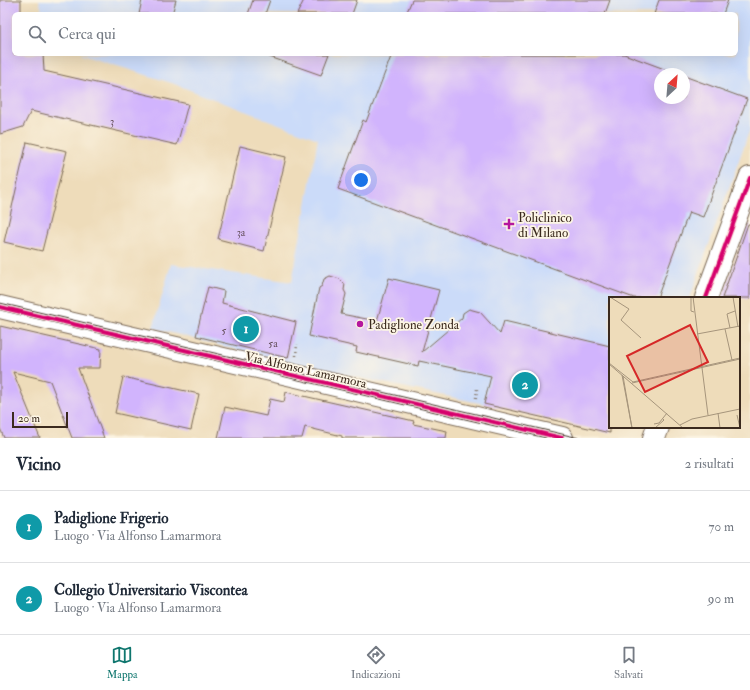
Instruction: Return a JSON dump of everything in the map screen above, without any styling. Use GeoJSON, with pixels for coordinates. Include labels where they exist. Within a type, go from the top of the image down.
{"type":"FeatureCollection","features":[{"type":"Feature","properties":{"kind":"street"},"geometry":{"type":"LineString","coordinates":[[706,297],[750,178]]}},
{"type":"Feature","properties":{"kind":"street","name":"Via Alfonso Lamarmora"},"geometry":{"type":"LineString","coordinates":[[0,307],[562,438]]}},
{"type":"Feature","properties":{"kind":"street"},"geometry":{"type":"LineString","coordinates":[[654,438],[658,428]]}},
{"type":"Feature","properties":{"kind":"shaded area","name":"Policlinico di Milano"},"geometry":{"type":"Polygon","coordinates":[[[39,0],[750,0],[750,129],[690,297],[609,297],[609,346],[504,321],[484,404],[281,361],[153,328],[171,264],[292,282],[318,139],[172,83],[85,56],[738,56],[738,12],[42,12],[39,0]]]}},
{"type":"Feature","properties":{"kind":"building"},"geometry":{"type":"Polygon","coordinates":[[[0,0],[21,0],[21,12],[12,12],[12,56],[43,56],[44,71],[188,104],[177,145],[31,111],[23,127],[0,134],[0,0]]]}},
{"type":"Feature","properties":{"kind":"building"},"geometry":{"type":"Polygon","coordinates":[[[142,0],[176,0],[173,12],[139,12],[142,0]]]}},
{"type":"Feature","properties":{"kind":"building"},"geometry":{"type":"Polygon","coordinates":[[[253,0],[270,0],[266,12],[249,12],[253,0]]]}},
{"type":"Feature","properties":{"kind":"building"},"geometry":{"type":"Polygon","coordinates":[[[304,0],[357,0],[353,12],[298,12],[304,0]]]}},
{"type":"Feature","properties":{"kind":"building"},"geometry":{"type":"Polygon","coordinates":[[[412,0],[610,0],[606,12],[407,12],[412,0]]]}},
{"type":"Feature","properties":{"kind":"building"},"geometry":{"type":"Polygon","coordinates":[[[659,0],[728,0],[724,12],[655,12],[659,0]]]}},
{"type":"Feature","properties":{"kind":"building"},"geometry":{"type":"Polygon","coordinates":[[[267,56],[328,56],[321,75],[267,56]]]}},
{"type":"Feature","properties":{"kind":"building"},"geometry":{"type":"Polygon","coordinates":[[[391,56],[629,56],[662,68],[654,68],[654,104],[690,104],[690,78],[747,99],[703,217],[689,212],[657,297],[631,297],[338,189],[363,120],[366,122],[391,56]]]}},
{"type":"Feature","properties":{"kind":"building"},"geometry":{"type":"Polygon","coordinates":[[[27,142],[67,151],[42,251],[4,242],[27,142]]]}},
{"type":"Feature","properties":{"kind":"building"},"geometry":{"type":"Polygon","coordinates":[[[240,146],[286,157],[264,251],[218,239],[240,146]]]}},
{"type":"Feature","properties":{"kind":"building"},"geometry":{"type":"Polygon","coordinates":[[[748,224],[750,224],[750,298],[722,297],[748,224]]]}},
{"type":"Feature","properties":{"kind":"building"},"geometry":{"type":"Polygon","coordinates":[[[330,276],[340,279],[345,284],[344,290],[346,294],[341,314],[377,321],[389,278],[439,290],[422,352],[462,318],[463,313],[469,309],[480,312],[500,334],[504,321],[609,346],[610,433],[484,404],[491,376],[419,361],[418,366],[356,352],[357,347],[309,336],[319,288],[322,286],[324,279],[330,276]]]}},
{"type":"Feature","properties":{"kind":"building"},"geometry":{"type":"Polygon","coordinates":[[[208,287],[224,291],[222,303],[296,322],[288,358],[196,336],[208,287]]]}},
{"type":"Feature","properties":{"kind":"building"},"geometry":{"type":"Polygon","coordinates":[[[0,326],[101,349],[100,368],[78,368],[104,438],[72,438],[50,381],[13,372],[40,438],[4,438],[0,428],[0,326]]]}},
{"type":"Feature","properties":{"kind":"building"},"geometry":{"type":"Polygon","coordinates":[[[123,377],[199,394],[191,430],[115,413],[123,377]]]}},
{"type":"Feature","properties":{"kind":"building"},"geometry":{"type":"Polygon","coordinates":[[[286,392],[414,421],[413,424],[447,431],[446,438],[342,438],[342,436],[305,427],[302,438],[218,438],[225,407],[266,416],[270,399],[284,402],[286,392]]]}},
{"type":"Feature","properties":{"kind":"tram line"},"geometry":{"type":"LineString","coordinates":[[0,303],[579,438]]}},
{"type":"Feature","properties":{"kind":"tram line"},"geometry":{"type":"LineString","coordinates":[[0,310],[546,438]]}},
{"type":"Feature","properties":{"kind":"cycle path"},"geometry":{"type":"LineString","coordinates":[[706,297],[750,178]]}},
{"type":"Feature","properties":{"kind":"cycle path"},"geometry":{"type":"LineString","coordinates":[[0,307],[562,438]]}},
{"type":"Feature","properties":{"kind":"place","name":"Policlinico di Milano"},"geometry":{"type":"Point","coordinates":[509,224]}},
{"type":"Feature","properties":{"kind":"place","name":"Padiglione Zonda"},"geometry":{"type":"Point","coordinates":[360,324]}},
{"type":"Feature","properties":{"kind":"place","name":"Padiglione Frigerio"},"geometry":{"type":"Point","coordinates":[246,329]}},
{"type":"Feature","properties":{"kind":"place","name":"Collegio Universitario Viscontea"},"geometry":{"type":"Point","coordinates":[525,385]}}]}
